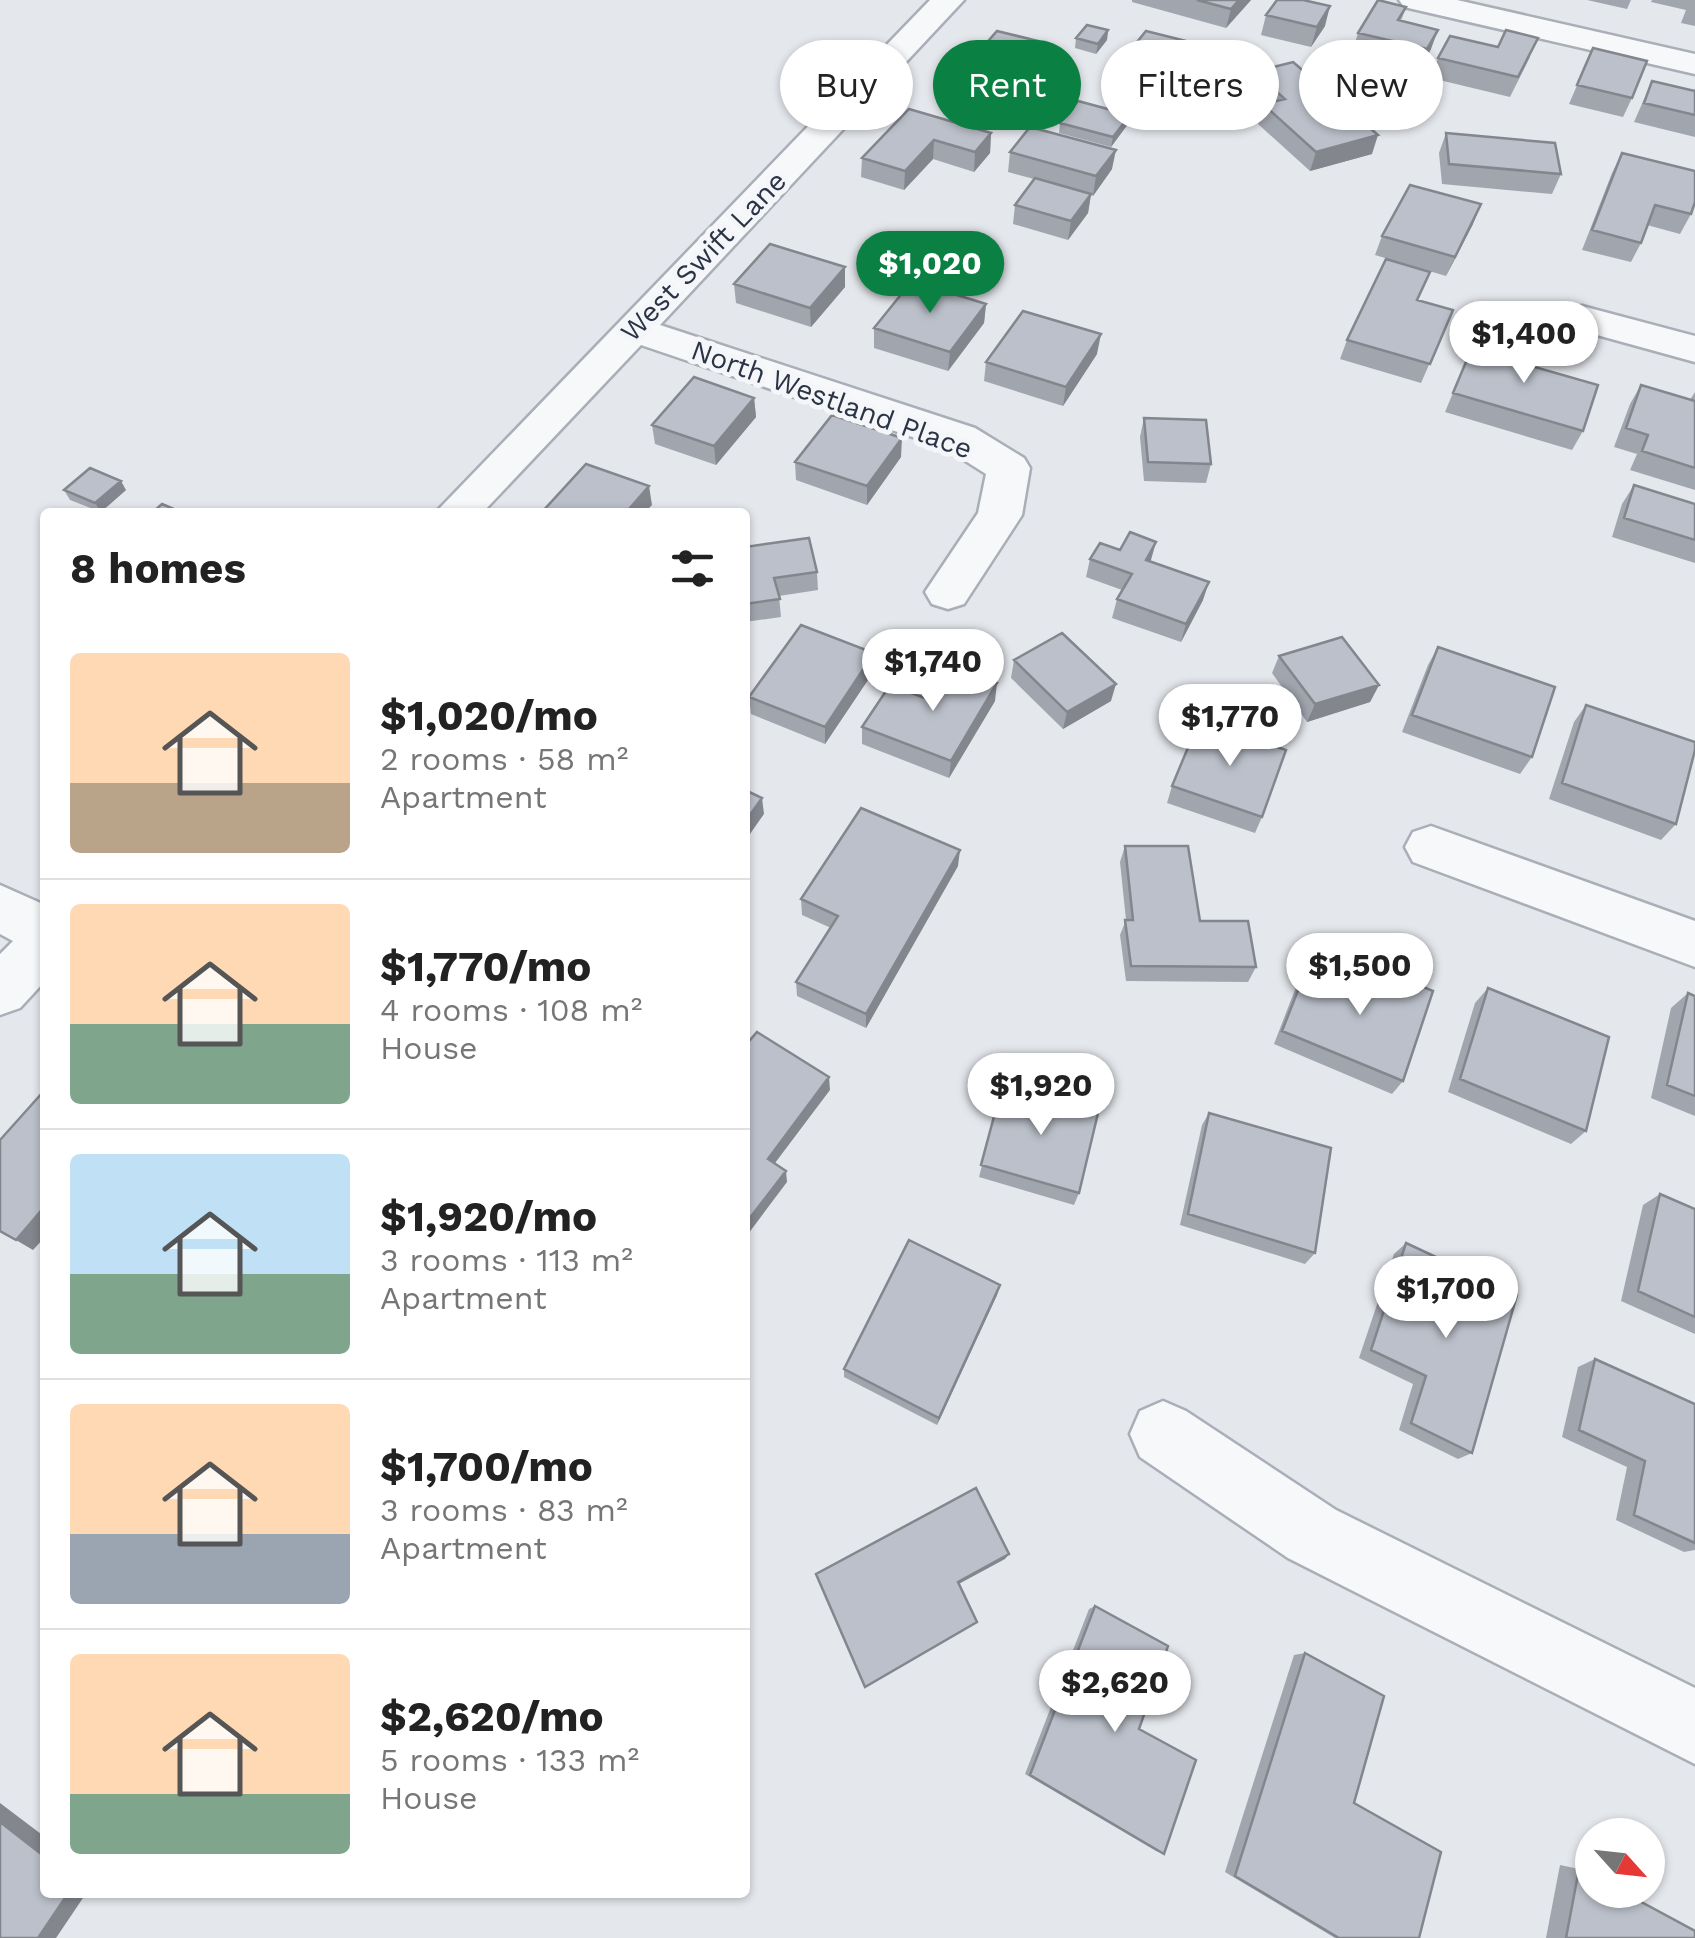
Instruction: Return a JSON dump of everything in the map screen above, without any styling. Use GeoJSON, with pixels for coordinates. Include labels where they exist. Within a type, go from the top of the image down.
{"type":"FeatureCollection","features":[{"type":"Feature","properties":{"kind":"street","name":"West Swift Lane"},"geometry":{"type":"LineString","coordinates":[[462,508],[948,0]]}},
{"type":"Feature","properties":{"kind":"street"},"geometry":{"type":"LineString","coordinates":[[1414,0],[1695,64]]}},
{"type":"Feature","properties":{"kind":"street"},"geometry":{"type":"LineString","coordinates":[[1582,318],[1695,349]]}},
{"type":"Feature","properties":{"kind":"street","name":"North Westland Place"},"geometry":{"type":"LineString","coordinates":[[633,330],[960,438],[1009,468],[1000,514],[948,592]]}},
{"type":"Feature","properties":{"kind":"street"},"geometry":{"type":"LineString","coordinates":[[1432,847],[1695,944]]}},
{"type":"Feature","properties":{"kind":"street"},"geometry":{"type":"LineString","coordinates":[[0,908],[40,928]]}},
{"type":"Feature","properties":{"kind":"street"},"geometry":{"type":"LineString","coordinates":[[0,991],[40,949]]}},
{"type":"Feature","properties":{"kind":"street"},"geometry":{"type":"LineString","coordinates":[[1163,1434],[1312,1534],[1695,1727]]}},
{"type":"Feature","properties":{"kind":"building"},"geometry":{"type":"Polygon","coordinates":[[[1197,0],[1239,0],[1231,9],[1197,0]]]}},
{"type":"Feature","properties":{"kind":"building"},"geometry":{"type":"Polygon","coordinates":[[[1277,0],[1330,6],[1317,27],[1266,15],[1277,0]]]}},
{"type":"Feature","properties":{"kind":"building"},"geometry":{"type":"Polygon","coordinates":[[[1378,0],[1406,7],[1398,20],[1438,30],[1432,40],[1388,40],[1358,33],[1378,0]]]}},
{"type":"Feature","properties":{"kind":"building"},"geometry":{"type":"Polygon","coordinates":[[[1087,25],[1108,30],[1098,44],[1076,38],[1087,25]]]}},
{"type":"Feature","properties":{"kind":"building"},"geometry":{"type":"Polygon","coordinates":[[[1506,30],[1538,38],[1518,77],[1443,59],[1450,36],[1498,47],[1506,30]]]}},
{"type":"Feature","properties":{"kind":"building"},"geometry":{"type":"Polygon","coordinates":[[[997,31],[1034,40],[989,40],[997,31]]]}},
{"type":"Feature","properties":{"kind":"building"},"geometry":{"type":"Polygon","coordinates":[[[1146,31],[1182,40],[1139,40],[1146,31]]]}},
{"type":"Feature","properties":{"kind":"building"},"geometry":{"type":"Polygon","coordinates":[[[1593,48],[1647,61],[1632,98],[1577,85],[1593,48]]]}},
{"type":"Feature","properties":{"kind":"building"},"geometry":{"type":"Polygon","coordinates":[[[1293,62],[1299,67],[1299,130],[1372,130],[1378,135],[1316,152],[1279,118],[1279,100],[1285,99],[1279,94],[1279,66],[1293,62]]]}},
{"type":"Feature","properties":{"kind":"building"},"geometry":{"type":"Polygon","coordinates":[[[1652,81],[1695,91],[1695,115],[1644,103],[1652,81]]]}},
{"type":"Feature","properties":{"kind":"building"},"geometry":{"type":"Polygon","coordinates":[[[1081,102],[1101,107],[1101,130],[1118,130],[1113,137],[1081,129],[1081,102]]]}},
{"type":"Feature","properties":{"kind":"building"},"geometry":{"type":"Polygon","coordinates":[[[913,110],[933,116],[933,130],[991,133],[975,152],[934,140],[905,171],[862,158],[889,130],[913,130],[913,110]]]}},
{"type":"Feature","properties":{"kind":"building"},"geometry":{"type":"Polygon","coordinates":[[[1028,130],[1041,130],[1116,150],[1096,176],[1010,152],[1028,130]]]}},
{"type":"Feature","properties":{"kind":"building"},"geometry":{"type":"Polygon","coordinates":[[[1446,133],[1555,143],[1561,174],[1449,164],[1446,133]]]}},
{"type":"Feature","properties":{"kind":"building"},"geometry":{"type":"Polygon","coordinates":[[[1622,153],[1695,171],[1691,214],[1655,205],[1641,243],[1592,230],[1622,153]]]}},
{"type":"Feature","properties":{"kind":"building"},"geometry":{"type":"Polygon","coordinates":[[[1035,178],[1091,194],[1071,221],[1015,205],[1035,178]]]}},
{"type":"Feature","properties":{"kind":"building"},"geometry":{"type":"Polygon","coordinates":[[[1410,185],[1481,204],[1455,257],[1382,236],[1410,185]]]}},
{"type":"Feature","properties":{"kind":"building"},"geometry":{"type":"Polygon","coordinates":[[[770,244],[845,267],[810,308],[734,284],[770,244]]]}},
{"type":"Feature","properties":{"kind":"building"},"geometry":{"type":"Polygon","coordinates":[[[1386,259],[1430,272],[1417,300],[1453,310],[1430,364],[1347,340],[1386,259]]]}},
{"type":"Feature","properties":{"kind":"building"},"geometry":{"type":"Polygon","coordinates":[[[912,281],[986,304],[950,352],[874,328],[912,281]]]}},
{"type":"Feature","properties":{"kind":"building"},"geometry":{"type":"Polygon","coordinates":[[[1023,311],[1101,334],[1066,387],[986,362],[1023,311]]]}},
{"type":"Feature","properties":{"kind":"building"},"geometry":{"type":"Polygon","coordinates":[[[1476,338],[1528,353],[1524,364],[1598,385],[1583,431],[1453,393],[1476,338]]]}},
{"type":"Feature","properties":{"kind":"building"},"geometry":{"type":"Polygon","coordinates":[[[694,377],[754,398],[714,446],[652,425],[694,377]]]}},
{"type":"Feature","properties":{"kind":"building"},"geometry":{"type":"Polygon","coordinates":[[[1641,385],[1695,401],[1695,468],[1642,451],[1648,435],[1626,428],[1641,385]]]}},
{"type":"Feature","properties":{"kind":"building"},"geometry":{"type":"Polygon","coordinates":[[[832,415],[902,438],[867,486],[795,462],[832,415]]]}},
{"type":"Feature","properties":{"kind":"building"},"geometry":{"type":"Polygon","coordinates":[[[1144,418],[1206,420],[1211,464],[1148,462],[1144,418]]]}},
{"type":"Feature","properties":{"kind":"building"},"geometry":{"type":"Polygon","coordinates":[[[586,464],[649,486],[630,508],[546,508],[586,464]]]}},
{"type":"Feature","properties":{"kind":"building"},"geometry":{"type":"Polygon","coordinates":[[[90,468],[121,481],[95,503],[64,490],[90,468]]]}},
{"type":"Feature","properties":{"kind":"building"},"geometry":{"type":"Polygon","coordinates":[[[1634,485],[1695,504],[1695,540],[1624,518],[1634,485]]]}},
{"type":"Feature","properties":{"kind":"building"},"geometry":{"type":"Polygon","coordinates":[[[1130,532],[1156,542],[1146,560],[1209,582],[1186,624],[1117,599],[1132,574],[1090,559],[1100,543],[1120,550],[1130,532]]]}},
{"type":"Feature","properties":{"kind":"building"},"geometry":{"type":"Polygon","coordinates":[[[809,538],[817,572],[774,578],[780,599],[750,603],[750,546],[809,538]]]}},
{"type":"Feature","properties":{"kind":"building"},"geometry":{"type":"Polygon","coordinates":[[[801,625],[874,653],[825,727],[750,696],[801,625]]]}},
{"type":"Feature","properties":{"kind":"building"},"geometry":{"type":"Polygon","coordinates":[[[1062,633],[1116,684],[1067,712],[1014,660],[1062,633]]]}},
{"type":"Feature","properties":{"kind":"building"},"geometry":{"type":"Polygon","coordinates":[[[1342,637],[1379,685],[1315,704],[1279,656],[1342,637]]]}},
{"type":"Feature","properties":{"kind":"building"},"geometry":{"type":"Polygon","coordinates":[[[1438,647],[1555,687],[1532,757],[1412,715],[1438,647]]]}},
{"type":"Feature","properties":{"kind":"building"},"geometry":{"type":"Polygon","coordinates":[[[951,666],[997,683],[951,761],[862,727],[890,685],[930,700],[951,666]]]}},
{"type":"Feature","properties":{"kind":"building"},"geometry":{"type":"Polygon","coordinates":[[[1586,705],[1695,742],[1676,824],[1562,783],[1586,705]]]}},
{"type":"Feature","properties":{"kind":"building"},"geometry":{"type":"Polygon","coordinates":[[[1199,721],[1286,750],[1262,817],[1172,786],[1199,721]]]}},
{"type":"Feature","properties":{"kind":"building"},"geometry":{"type":"Polygon","coordinates":[[[750,792],[762,798],[750,815],[750,792]]]}},
{"type":"Feature","properties":{"kind":"building"},"geometry":{"type":"Polygon","coordinates":[[[861,808],[960,850],[866,1014],[796,982],[838,916],[801,899],[861,808]]]}},
{"type":"Feature","properties":{"kind":"building"},"geometry":{"type":"Polygon","coordinates":[[[1125,846],[1188,846],[1200,921],[1248,921],[1256,967],[1131,966],[1125,920],[1133,920],[1125,846]]]}},
{"type":"Feature","properties":{"kind":"building"},"geometry":{"type":"Polygon","coordinates":[[[1310,960],[1386,990],[1392,974],[1433,991],[1403,1081],[1282,1031],[1310,960]]]}},
{"type":"Feature","properties":{"kind":"building"},"geometry":{"type":"Polygon","coordinates":[[[1488,988],[1609,1037],[1586,1131],[1460,1079],[1488,988]]]}},
{"type":"Feature","properties":{"kind":"building"},"geometry":{"type":"Polygon","coordinates":[[[1688,993],[1695,996],[1695,1096],[1667,1085],[1688,993]]]}},
{"type":"Feature","properties":{"kind":"building"},"geometry":{"type":"Polygon","coordinates":[[[757,1032],[829,1077],[768,1159],[786,1171],[750,1218],[750,1040],[757,1032]]]}},
{"type":"Feature","properties":{"kind":"building"},"geometry":{"type":"Polygon","coordinates":[[[1003,1083],[1099,1109],[1079,1193],[981,1165],[1003,1083]]]}},
{"type":"Feature","properties":{"kind":"building"},"geometry":{"type":"Polygon","coordinates":[[[40,1095],[40,1212],[16,1240],[0,1231],[0,1140],[40,1095]]]}},
{"type":"Feature","properties":{"kind":"building"},"geometry":{"type":"Polygon","coordinates":[[[1209,1113],[1331,1148],[1315,1253],[1188,1214],[1209,1113]]]}},
{"type":"Feature","properties":{"kind":"building"},"geometry":{"type":"Polygon","coordinates":[[[1660,1194],[1695,1209],[1695,1317],[1638,1291],[1660,1194]]]}},
{"type":"Feature","properties":{"kind":"building"},"geometry":{"type":"Polygon","coordinates":[[[909,1240],[1000,1285],[939,1418],[844,1369],[909,1240]]]}},
{"type":"Feature","properties":{"kind":"building"},"geometry":{"type":"Polygon","coordinates":[[[1406,1243],[1517,1295],[1472,1453],[1411,1423],[1426,1376],[1371,1350],[1406,1243]]]}},
{"type":"Feature","properties":{"kind":"building"},"geometry":{"type":"Polygon","coordinates":[[[1595,1359],[1695,1404],[1695,1543],[1634,1515],[1645,1461],[1579,1430],[1595,1359]]]}},
{"type":"Feature","properties":{"kind":"building"},"geometry":{"type":"Polygon","coordinates":[[[976,1488],[1009,1554],[958,1582],[977,1622],[865,1687],[816,1574],[976,1488]]]}},
{"type":"Feature","properties":{"kind":"building"},"geometry":{"type":"Polygon","coordinates":[[[1095,1606],[1168,1646],[1139,1729],[1196,1760],[1164,1854],[1030,1775],[1095,1606]]]}},
{"type":"Feature","properties":{"kind":"building"},"geometry":{"type":"Polygon","coordinates":[[[1305,1653],[1384,1696],[1354,1803],[1441,1852],[1419,1938],[1339,1938],[1235,1876],[1305,1653]]]}},
{"type":"Feature","properties":{"kind":"building"},"geometry":{"type":"Polygon","coordinates":[[[0,1822],[40,1853],[40,1898],[65,1898],[38,1938],[0,1938],[0,1822]]]}},
{"type":"Feature","properties":{"kind":"building"},"geometry":{"type":"Polygon","coordinates":[[[1575,1890],[1575,1908],[1652,1908],[1695,1931],[1695,1938],[1566,1938],[1575,1890]]]}}]}
